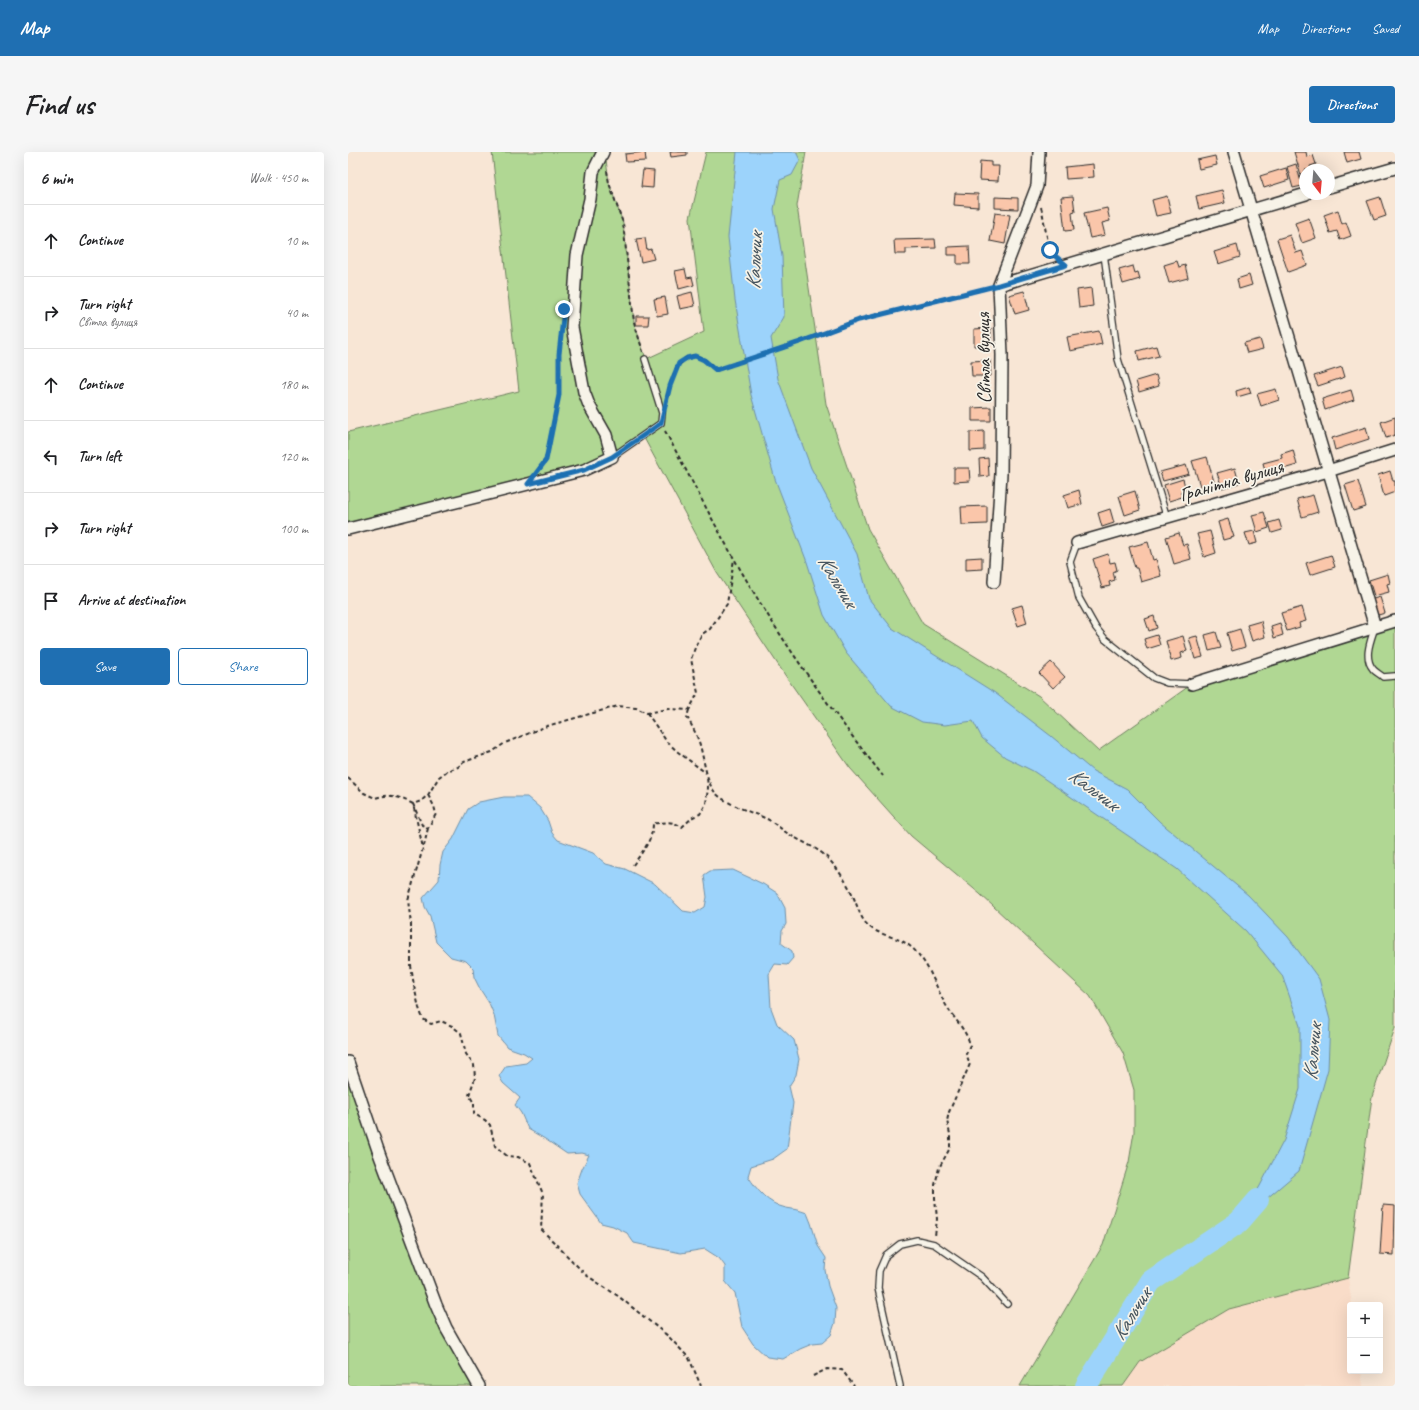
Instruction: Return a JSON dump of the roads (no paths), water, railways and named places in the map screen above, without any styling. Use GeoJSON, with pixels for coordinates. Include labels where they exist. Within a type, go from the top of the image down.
{"type":"FeatureCollection","features":[{"type":"Feature","properties":{"kind":"street"},"geometry":{"type":"LineString","coordinates":[[348,529],[584,470],[612,457],[606,435],[589,405],[584,392],[572,327],[577,255],[590,199],[593,172],[603,152]]}},
{"type":"Feature","properties":{"kind":"street"},"geometry":{"type":"LineString","coordinates":[[999,285],[1037,186],[1039,152]]}},
{"type":"Feature","properties":{"kind":"street"},"geometry":{"type":"LineString","coordinates":[[1234,152],[1375,627]]}},
{"type":"Feature","properties":{"kind":"street"},"geometry":{"type":"LineString","coordinates":[[1335,185],[1395,168]]}},
{"type":"Feature","properties":{"kind":"street","name":"Світла вулиця"},"geometry":{"type":"LineString","coordinates":[[994,582],[1001,474],[1002,355],[999,285],[1299,196]]}},
{"type":"Feature","properties":{"kind":"street","name":"Гранітна вулиця"},"geometry":{"type":"LineString","coordinates":[[1076,544],[1328,471],[1395,450]]}},
{"type":"Feature","properties":{"kind":"street"},"geometry":{"type":"LineString","coordinates":[[1192,684],[1395,621]]}},
{"type":"Feature","properties":{"kind":"street"},"geometry":{"type":"LineString","coordinates":[[348,1062],[380,1156],[436,1305],[446,1328],[479,1386]]}},
{"type":"Feature","properties":{"kind":"lane"},"geometry":{"type":"LineString","coordinates":[[1104,254],[1118,359],[1167,518]]}},
{"type":"Feature","properties":{"kind":"lane"},"geometry":{"type":"LineString","coordinates":[[612,457],[661,423],[662,412],[645,359]]}},
{"type":"Feature","properties":{"kind":"lane"},"geometry":{"type":"LineString","coordinates":[[1076,544],[1070,562],[1079,598],[1096,628],[1105,639],[1154,678],[1167,683],[1192,684]]}},
{"type":"Feature","properties":{"kind":"lane"},"geometry":{"type":"LineString","coordinates":[[1375,627],[1368,647],[1368,658],[1372,668],[1383,677],[1395,676]]}},
{"type":"Feature","properties":{"kind":"lane"},"geometry":{"type":"LineString","coordinates":[[900,1386],[878,1288],[879,1271],[886,1255],[900,1244],[917,1240],[934,1244],[982,1277],[1007,1304]]}},
{"type":"Feature","properties":{"kind":"water"},"geometry":{"type":"Polygon","coordinates":[[[737,152],[796,152],[800,160],[792,175],[780,180],[774,209],[782,256],[784,317],[771,338],[778,379],[811,468],[857,554],[869,599],[892,628],[995,693],[1051,736],[1093,771],[1127,789],[1160,822],[1248,895],[1288,937],[1319,979],[1330,1020],[1328,1069],[1299,1171],[1239,1222],[1284,1140],[1300,1089],[1300,1026],[1282,975],[1246,931],[1177,869],[1033,771],[1005,757],[982,738],[973,721],[945,725],[922,722],[891,706],[846,653],[824,615],[807,562],[775,479],[751,395],[735,300],[728,237],[737,152]]]}},
{"type":"Feature","properties":{"kind":"water"},"geometry":{"type":"Polygon","coordinates":[[[504,797],[527,797],[540,808],[548,821],[552,833],[558,840],[593,853],[606,864],[625,869],[655,884],[683,911],[695,913],[705,907],[707,897],[704,875],[710,871],[733,870],[763,884],[777,893],[785,908],[786,924],[782,931],[781,943],[792,951],[793,958],[787,965],[775,964],[769,974],[771,1008],[777,1024],[794,1040],[799,1059],[796,1075],[789,1086],[793,1103],[787,1149],[773,1159],[751,1166],[748,1176],[768,1200],[786,1208],[807,1213],[818,1246],[826,1258],[825,1270],[828,1286],[836,1308],[835,1323],[831,1335],[822,1343],[812,1344],[783,1359],[767,1357],[753,1344],[742,1327],[735,1293],[725,1281],[725,1266],[719,1258],[705,1249],[681,1253],[634,1243],[627,1233],[613,1226],[601,1223],[580,1194],[577,1183],[589,1155],[582,1153],[567,1154],[528,1129],[521,1113],[515,1105],[520,1098],[503,1083],[499,1076],[506,1066],[526,1063],[532,1058],[524,1053],[507,1047],[498,1036],[494,1015],[474,977],[473,968],[466,961],[451,957],[436,942],[430,916],[425,907],[423,898],[439,880],[443,852],[453,839],[468,809],[479,802],[504,797]]]}},
{"type":"Feature","properties":{"kind":"waterway","name":"Кальчик"},"geometry":{"type":"LineString","coordinates":[[1086,1386],[1151,1281],[1239,1222],[1258,1200]]}}]}
